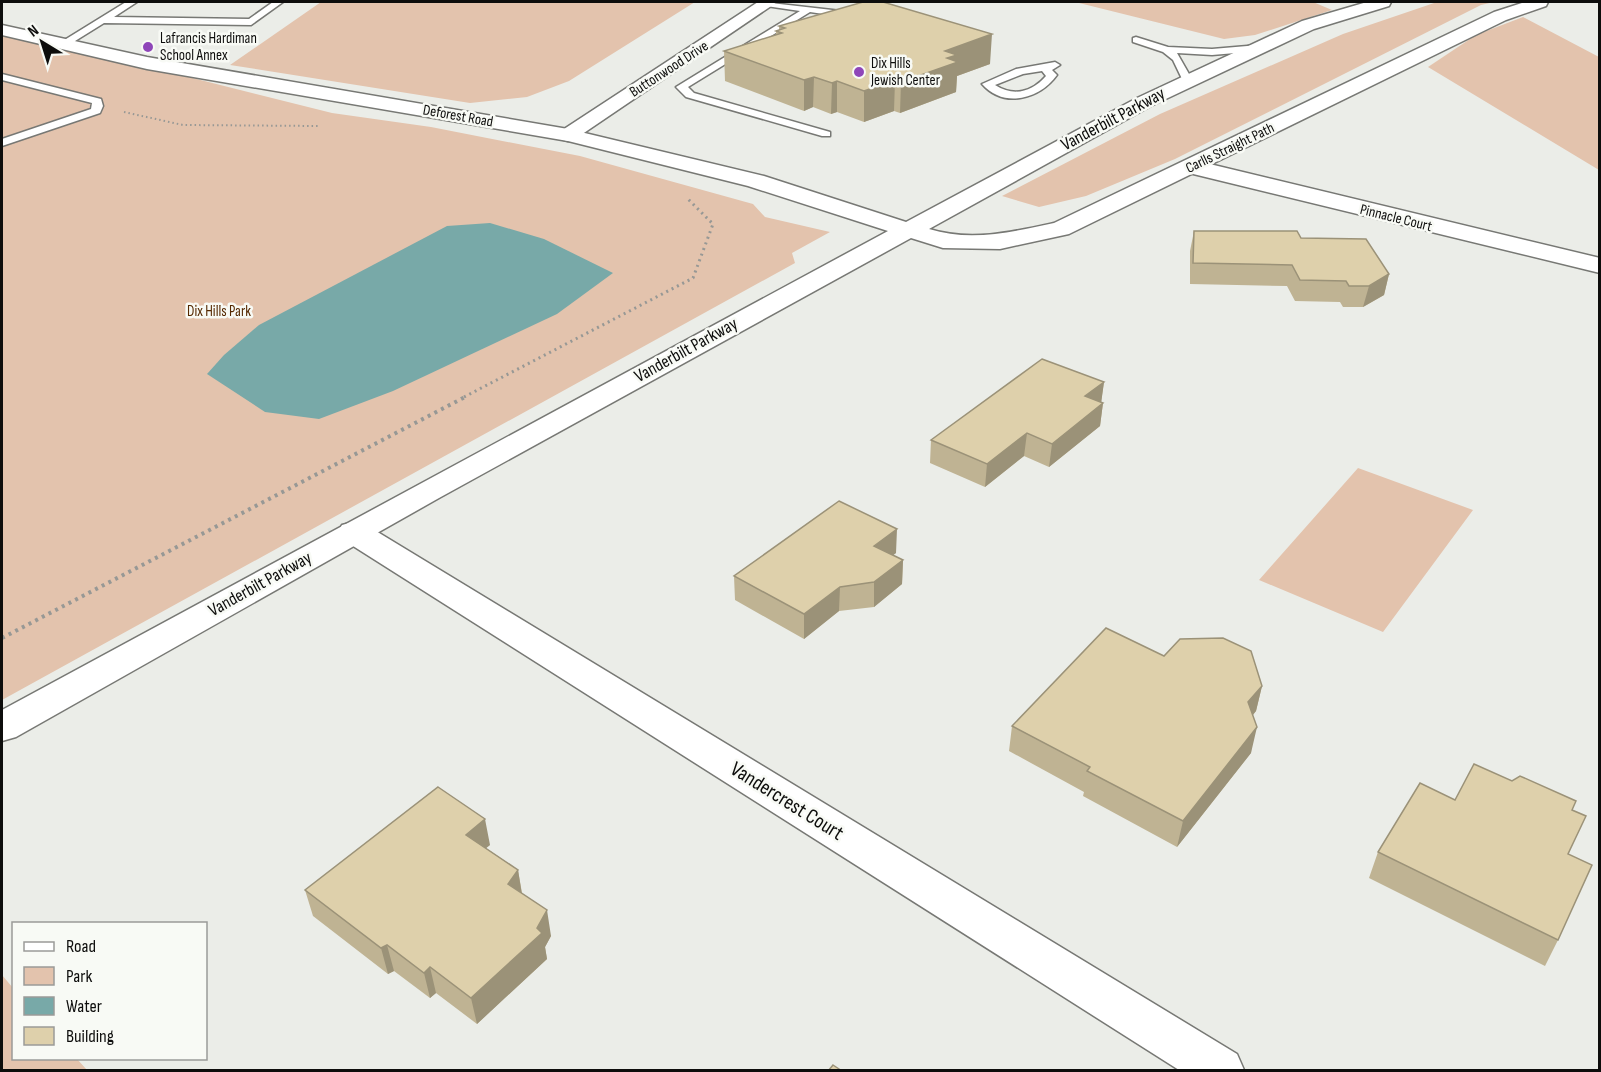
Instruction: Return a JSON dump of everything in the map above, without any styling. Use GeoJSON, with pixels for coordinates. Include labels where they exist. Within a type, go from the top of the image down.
{"type":"FeatureCollection","features":[{"type":"Feature","properties":{"kind":"street","name":"Buttonwood Drive"},"geometry":{"type":"LineString","coordinates":[[568,135],[767,2]]}},
{"type":"Feature","properties":{"kind":"street","name":"Vanderbilt Parkway"},"geometry":{"type":"LineString","coordinates":[[2,727],[354,532],[1144,102],[1308,25],[1383,2]]}},
{"type":"Feature","properties":{"kind":"street","name":"Carlls Straight Path"},"geometry":{"type":"LineString","coordinates":[[909,229],[943,241],[1000,242],[1061,229],[1193,167],[1500,16],[1540,2]]}},
{"type":"Feature","properties":{"kind":"street","name":"Deforest Road"},"geometry":{"type":"LineString","coordinates":[[2,30],[170,67],[568,135],[756,181],[909,229]]}},
{"type":"Feature","properties":{"kind":"street","name":"Pinnacle Court"},"geometry":{"type":"LineString","coordinates":[[1193,167],[1599,266]]}},
{"type":"Feature","properties":{"kind":"street","name":"Vandercrest Court"},"geometry":{"type":"LineString","coordinates":[[354,532],[1221,1071]]}},
{"type":"Feature","properties":{"kind":"lane"},"geometry":{"type":"LineString","coordinates":[[63,44],[132,2]]}},
{"type":"Feature","properties":{"kind":"lane"},"geometry":{"type":"LineString","coordinates":[[103,20],[251,22],[278,2]]}},
{"type":"Feature","properties":{"kind":"lane"},"geometry":{"type":"LineString","coordinates":[[767,2],[866,17]]}},
{"type":"Feature","properties":{"kind":"lane"},"geometry":{"type":"LineString","coordinates":[[809,9],[681,87],[690,95],[826,134]]}},
{"type":"Feature","properties":{"kind":"lane"},"geometry":{"type":"LineString","coordinates":[[1136,40],[1167,50],[1212,52],[1259,48]]}},
{"type":"Feature","properties":{"kind":"lane"},"geometry":{"type":"LineString","coordinates":[[1167,50],[1177,59],[1188,81]]}},
{"type":"Feature","properties":{"kind":"lane"},"geometry":{"type":"LineString","coordinates":[[1051,67],[1052,75],[1034,92],[1011,95],[993,90],[987,84],[1026,70],[1051,67]]}},
{"type":"Feature","properties":{"kind":"lane"},"geometry":{"type":"LineString","coordinates":[[2,77],[97,101],[98,106],[96,111],[2,143]]}},
{"type":"Feature","properties":{"kind":"path"},"geometry":{"type":"LineString","coordinates":[[98,106],[183,125],[325,126]]}},
{"type":"Feature","properties":{"kind":"path"},"geometry":{"type":"LineString","coordinates":[[2,638],[693,278],[713,224],[689,198],[678,195]]}},
{"type":"Feature","properties":{"kind":"green space"},"geometry":{"type":"Polygon","coordinates":[[[321,2],[695,2],[569,81],[527,97],[470,103],[230,65],[321,2]]]}},
{"type":"Feature","properties":{"kind":"green space"},"geometry":{"type":"Polygon","coordinates":[[[1075,2],[1313,2],[1332,10],[1255,35],[1224,39],[1075,2]]]}},
{"type":"Feature","properties":{"kind":"green space"},"geometry":{"type":"Polygon","coordinates":[[[1437,2],[1494,2],[1481,5],[1175,159],[1086,196],[1039,207],[1002,196],[1160,114],[1343,34],[1437,2]]]}},
{"type":"Feature","properties":{"kind":"green space"},"geometry":{"type":"Polygon","coordinates":[[[1523,17],[1599,57],[1599,170],[1428,67],[1476,35],[1523,17]]]}},
{"type":"Feature","properties":{"kind":"green space","name":"Dix Hills Park"},"geometry":{"type":"Polygon","coordinates":[[[2,30],[332,113],[431,127],[580,156],[753,204],[765,217],[830,232],[792,253],[795,263],[2,700],[2,30]]]}},
{"type":"Feature","properties":{"kind":"green space"},"geometry":{"type":"Polygon","coordinates":[[[1358,468],[1473,510],[1383,632],[1259,580],[1358,468]]]}},
{"type":"Feature","properties":{"kind":"green space"},"geometry":{"type":"Polygon","coordinates":[[[2,975],[12,987],[12,1060],[78,1060],[87,1070],[2,1070],[2,975]]]}},
{"type":"Feature","properties":{"kind":"water"},"geometry":{"type":"Polygon","coordinates":[[[490,223],[544,239],[613,273],[557,314],[393,391],[319,419],[265,412],[207,374],[224,355],[259,325],[447,226],[490,223]]]}},
{"type":"Feature","properties":{"kind":"building"},"geometry":{"type":"Polygon","coordinates":[[[863,2],[883,2],[992,34],[945,51],[957,55],[947,58],[958,62],[901,82],[895,80],[864,91],[837,81],[832,83],[814,77],[804,80],[724,51],[782,33],[776,31],[785,28],[779,26],[863,2]]]}},
{"type":"Feature","properties":{"kind":"building"},"geometry":{"type":"Polygon","coordinates":[[[1194,231],[1297,231],[1301,238],[1366,239],[1389,274],[1369,286],[1349,286],[1346,281],[1300,280],[1292,265],[1193,263],[1194,231]]]}},
{"type":"Feature","properties":{"kind":"building"},"geometry":{"type":"Polygon","coordinates":[[[1042,359],[1104,382],[1085,396],[1103,403],[1052,444],[1027,433],[987,464],[931,440],[1042,359]]]}},
{"type":"Feature","properties":{"kind":"building"},"geometry":{"type":"Polygon","coordinates":[[[839,501],[897,529],[874,546],[903,560],[874,582],[840,587],[804,614],[734,576],[839,501]]]}},
{"type":"Feature","properties":{"kind":"building"},"geometry":{"type":"Polygon","coordinates":[[[1106,628],[1164,656],[1180,639],[1223,638],[1251,651],[1262,686],[1248,702],[1257,727],[1183,821],[1087,771],[1090,767],[1012,726],[1106,628]]]}},
{"type":"Feature","properties":{"kind":"building"},"geometry":{"type":"Polygon","coordinates":[[[1474,764],[1512,781],[1520,776],[1576,801],[1572,810],[1586,816],[1568,854],[1592,865],[1558,940],[1378,852],[1420,783],[1455,800],[1474,764]]]}},
{"type":"Feature","properties":{"kind":"building"},"geometry":{"type":"Polygon","coordinates":[[[438,787],[485,819],[466,835],[518,870],[508,884],[547,910],[537,928],[542,933],[471,998],[430,967],[424,973],[387,945],[381,948],[305,890],[438,787]]]}},
{"type":"Feature","properties":{"kind":"building"},"geometry":{"type":"Polygon","coordinates":[[[833,1065],[842,1071],[828,1071],[833,1065]]]}},
{"type":"Feature","properties":{"kind":"place","name":"Lafrancis Hardiman School Annex"},"geometry":{"type":"Point","coordinates":[148,47]}},
{"type":"Feature","properties":{"kind":"place","name":"Dix Hills Jewish Center"},"geometry":{"type":"Point","coordinates":[859,72]}}]}
